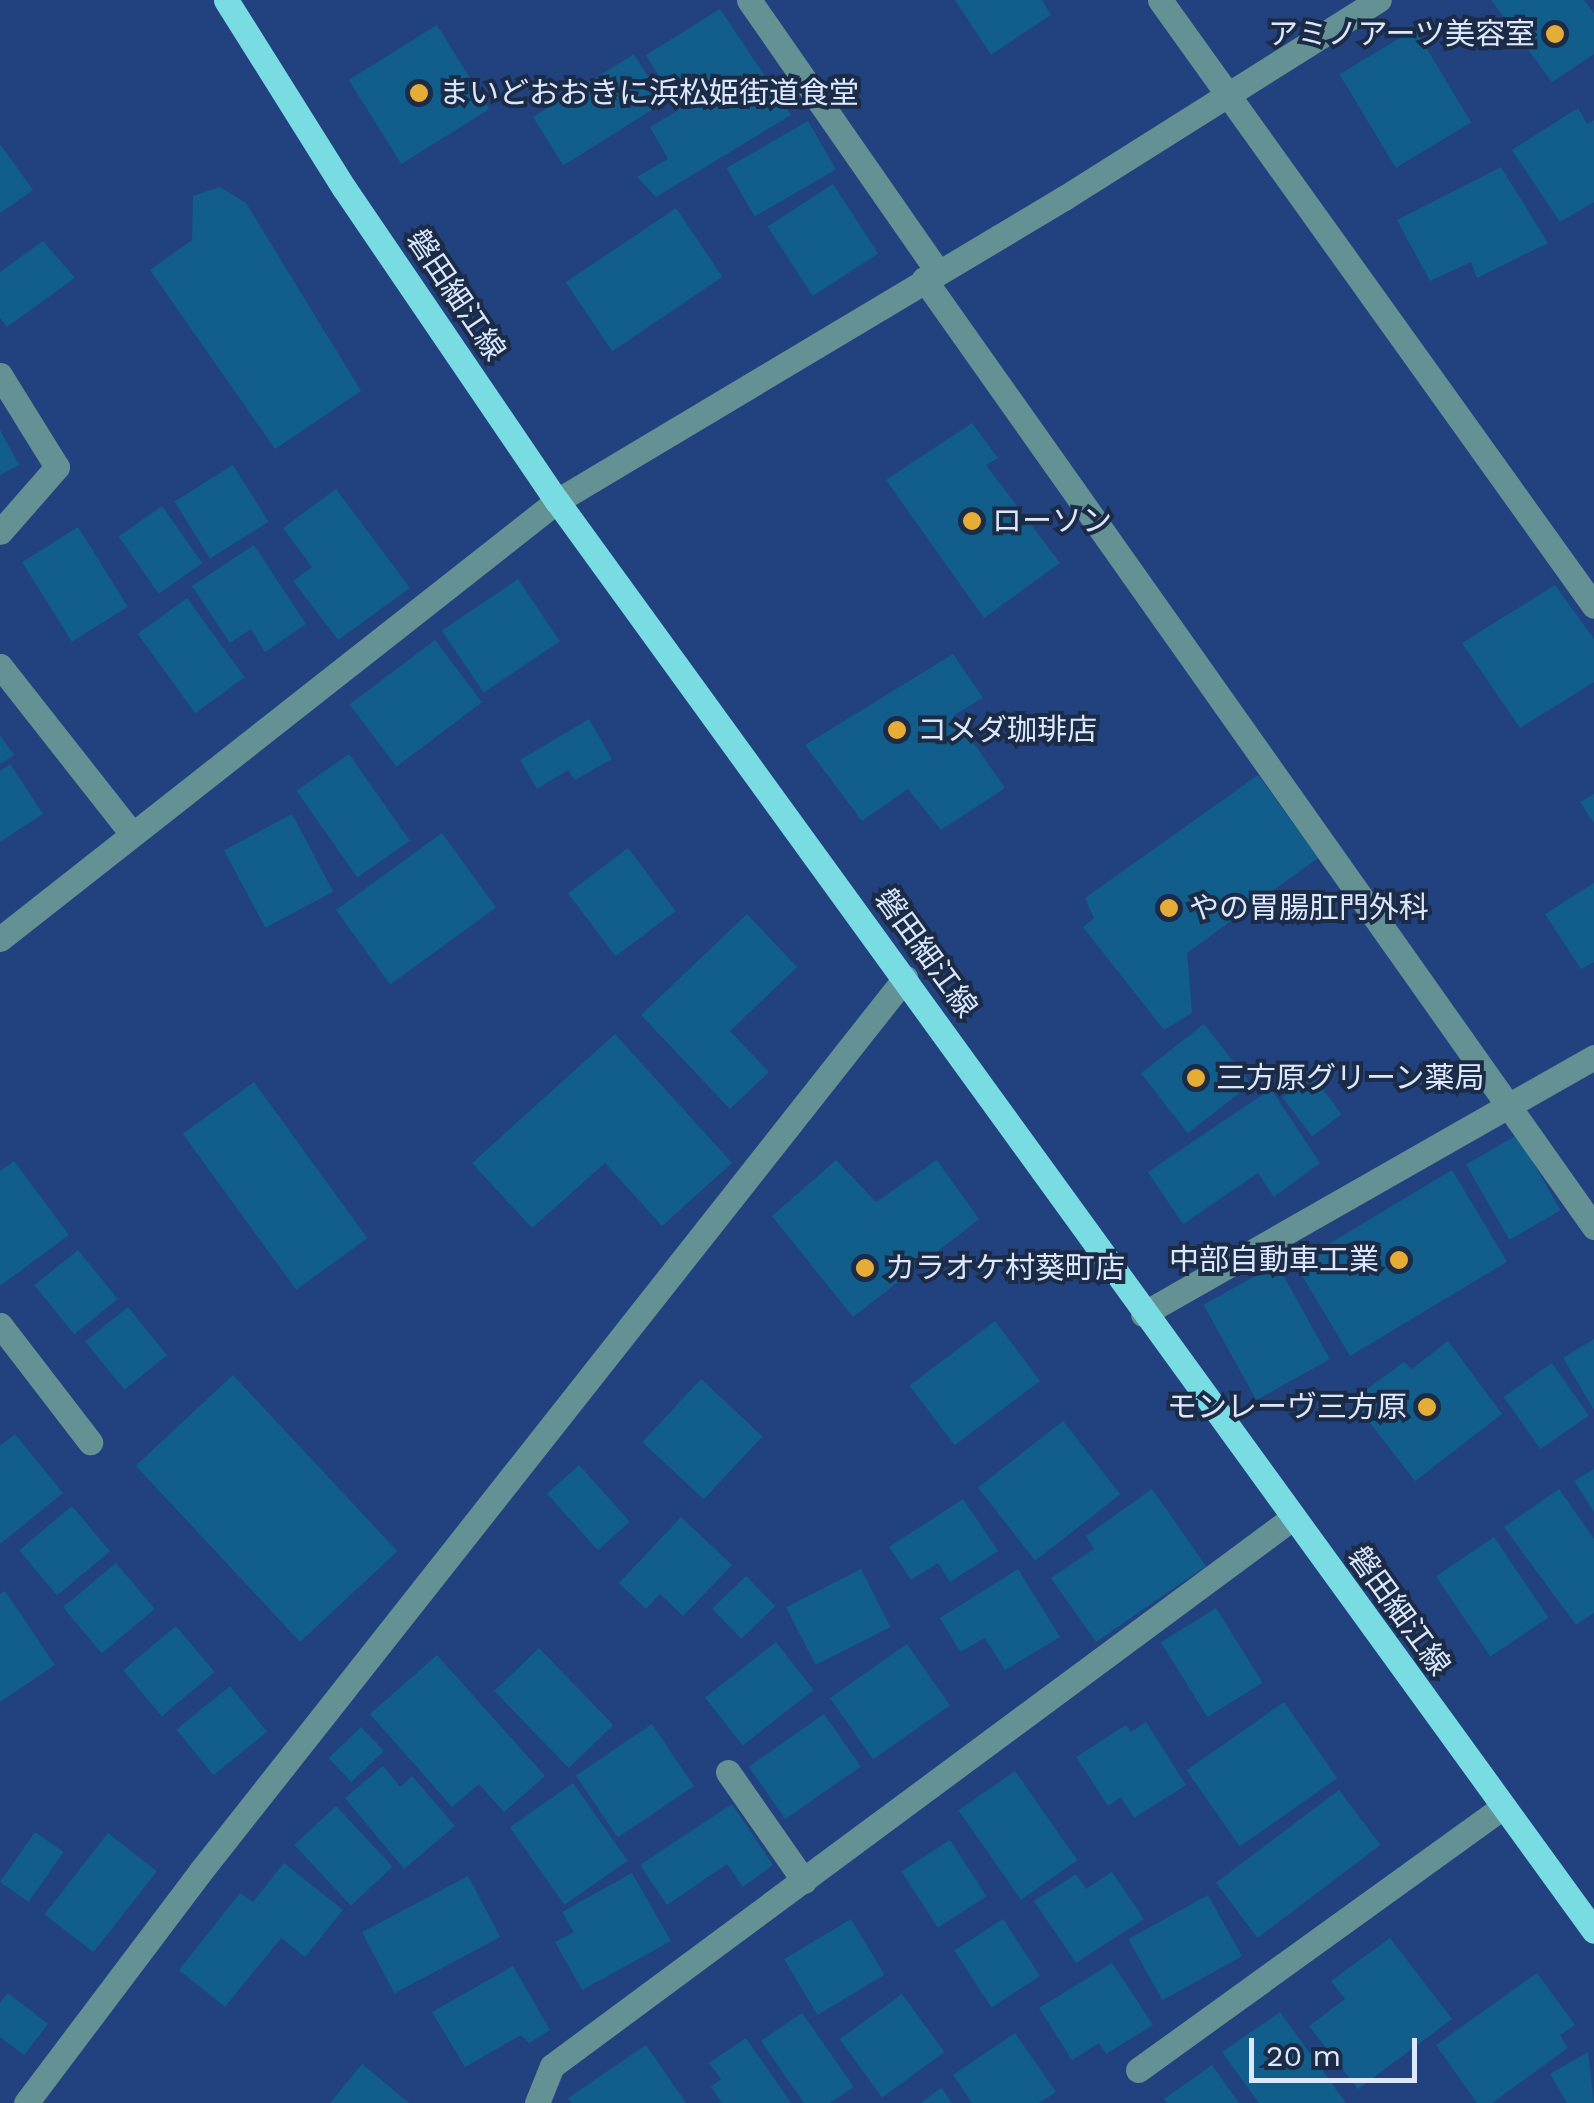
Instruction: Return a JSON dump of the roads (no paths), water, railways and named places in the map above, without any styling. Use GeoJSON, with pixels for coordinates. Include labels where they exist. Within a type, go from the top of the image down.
{"type":"FeatureCollection","features":[{"type":"Feature","properties":{"kind":"main road","name":"磐田細江線"},"geometry":{"type":"LineString","coordinates":[[226,0],[344,188],[557,500],[1291,1519],[1594,1930]]}},
{"type":"Feature","properties":{"kind":"street"},"geometry":{"type":"LineString","coordinates":[[748,0],[931,276],[1416,979],[1511,1102],[1594,1227]]}},
{"type":"Feature","properties":{"kind":"street"},"geometry":{"type":"LineString","coordinates":[[1160,0],[1594,606]]}},
{"type":"Feature","properties":{"kind":"street"},"geometry":{"type":"LineString","coordinates":[[0,939],[557,500],[1379,0]]}},
{"type":"Feature","properties":{"kind":"street"},"geometry":{"type":"LineString","coordinates":[[0,375],[56,467],[0,532]]}},
{"type":"Feature","properties":{"kind":"street"},"geometry":{"type":"LineString","coordinates":[[0,666],[132,834]]}},
{"type":"Feature","properties":{"kind":"street"},"geometry":{"type":"LineString","coordinates":[[26,2103],[200,1872],[905,978]]}},
{"type":"Feature","properties":{"kind":"street"},"geometry":{"type":"LineString","coordinates":[[1143,1314],[1594,1057]]}},
{"type":"Feature","properties":{"kind":"street"},"geometry":{"type":"LineString","coordinates":[[0,1325],[90,1442]]}},
{"type":"Feature","properties":{"kind":"street"},"geometry":{"type":"LineString","coordinates":[[537,2103],[552,2066],[1291,1519]]}},
{"type":"Feature","properties":{"kind":"street"},"geometry":{"type":"LineString","coordinates":[[728,1772],[804,1881]]}},
{"type":"Feature","properties":{"kind":"street"},"geometry":{"type":"LineString","coordinates":[[1138,2070],[1503,1807]]}},
{"type":"Feature","properties":{"kind":"place","name":"アミノアーツ美容室"},"geometry":{"type":"Point","coordinates":[1555,34]}},
{"type":"Feature","properties":{"kind":"place","name":"まいどおおきに浜松姫街道食堂"},"geometry":{"type":"Point","coordinates":[419,93]}},
{"type":"Feature","properties":{"kind":"place","name":"ローソン"},"geometry":{"type":"Point","coordinates":[972,521]}},
{"type":"Feature","properties":{"kind":"place","name":"コメダ珈琲店"},"geometry":{"type":"Point","coordinates":[897,730]}},
{"type":"Feature","properties":{"kind":"place","name":"やの胃腸肛門外科"},"geometry":{"type":"Point","coordinates":[1169,908]}},
{"type":"Feature","properties":{"kind":"place","name":"三方原グリーン薬局"},"geometry":{"type":"Point","coordinates":[1196,1078]}},
{"type":"Feature","properties":{"kind":"place","name":"中部自動車工業"},"geometry":{"type":"Point","coordinates":[1399,1260]}},
{"type":"Feature","properties":{"kind":"place","name":"カラオケ村葵町店"},"geometry":{"type":"Point","coordinates":[865,1268]}},
{"type":"Feature","properties":{"kind":"place","name":"モンレーヴ三方原"},"geometry":{"type":"Point","coordinates":[1427,1407]}}]}
